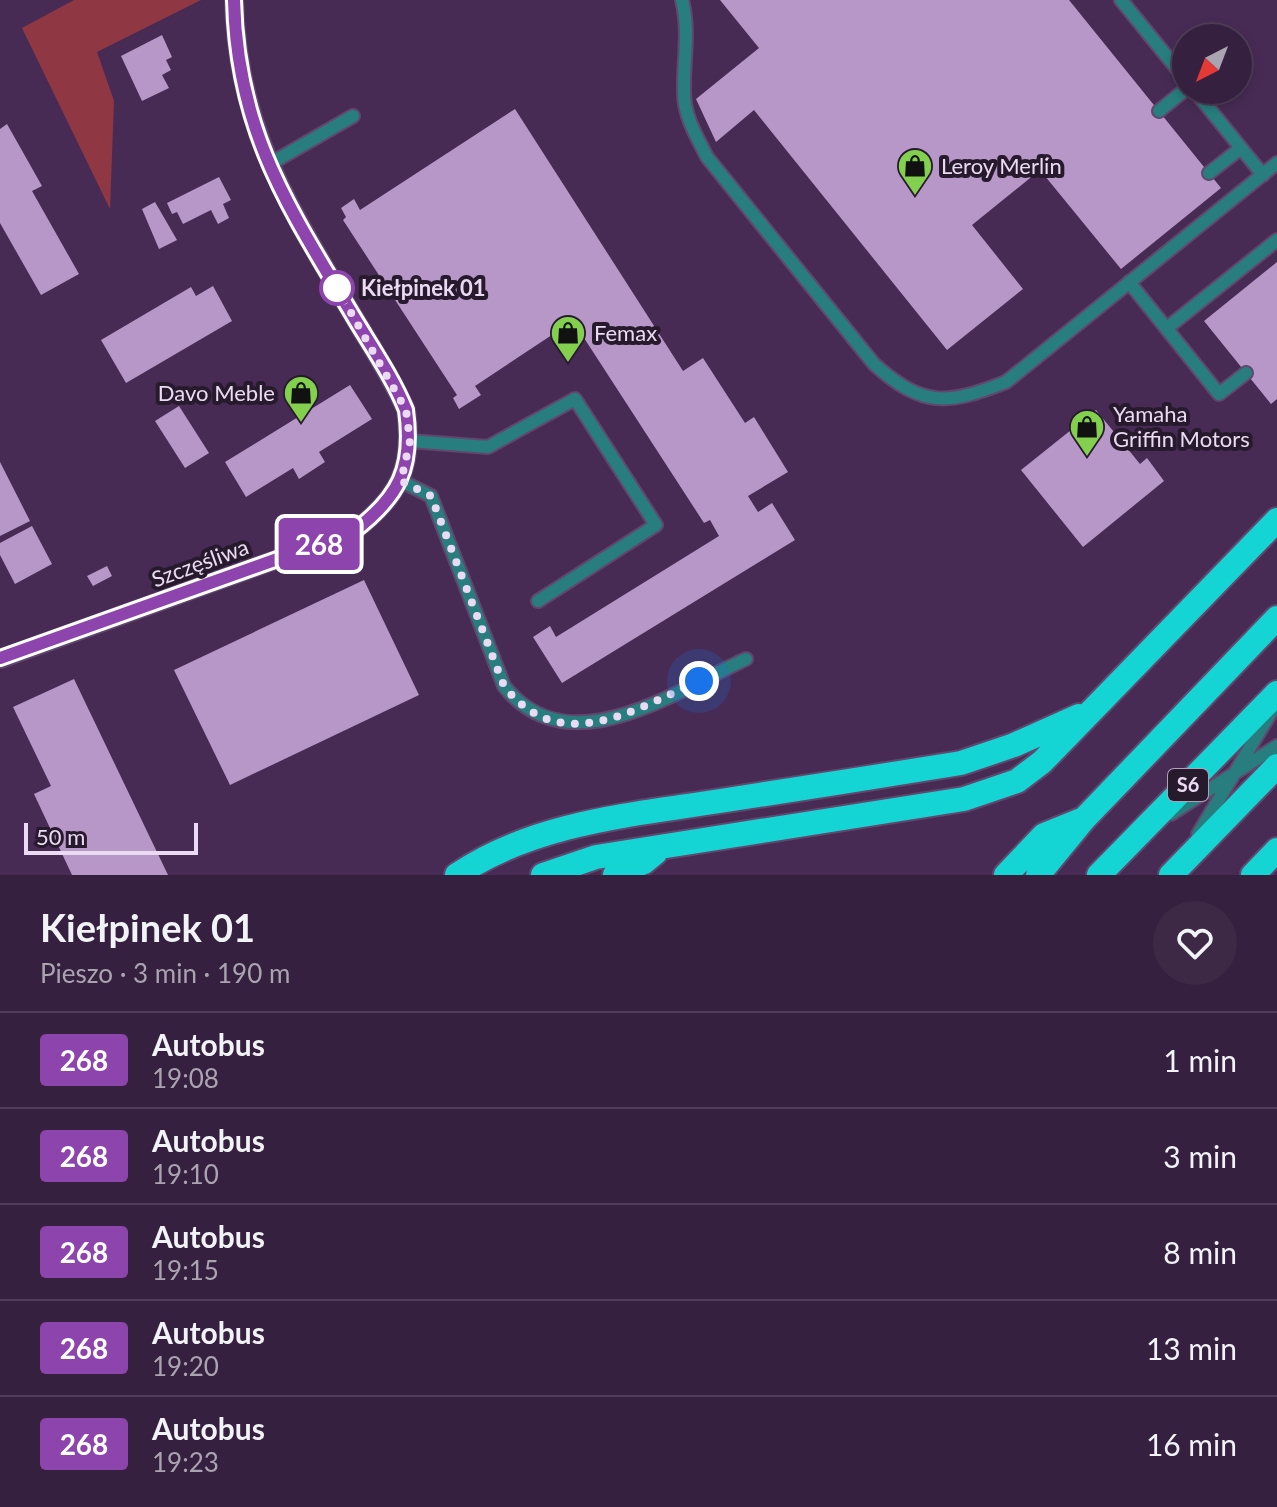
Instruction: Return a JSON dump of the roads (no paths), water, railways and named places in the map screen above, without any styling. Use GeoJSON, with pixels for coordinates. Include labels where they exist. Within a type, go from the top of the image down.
{"type":"FeatureCollection","features":[{"type":"Feature","properties":{"kind":"highway"},"geometry":{"type":"LineString","coordinates":[[543,875],[596,857],[964,799],[997,790],[1042,762],[1277,520]]}},
{"type":"Feature","properties":{"kind":"highway"},"geometry":{"type":"LineString","coordinates":[[1038,875],[1084,819],[1277,618]]}},
{"type":"Feature","properties":{"kind":"highway","name":"S6"},"geometry":{"type":"LineString","coordinates":[[1099,875],[1277,693]]}},
{"type":"Feature","properties":{"kind":"highway"},"geometry":{"type":"LineString","coordinates":[[457,875],[504,848],[542,834],[621,817],[961,763],[1014,745],[1092,710]]}},
{"type":"Feature","properties":{"kind":"highway","name":"S6"},"geometry":{"type":"LineString","coordinates":[[1174,871],[1277,766]]}},
{"type":"Feature","properties":{"kind":"highway"},"geometry":{"type":"LineString","coordinates":[[1006,875],[1044,835],[1084,819]]}},
{"type":"Feature","properties":{"kind":"highway"},"geometry":{"type":"LineString","coordinates":[[489,875],[531,848],[542,834]]}},
{"type":"Feature","properties":{"kind":"highway"},"geometry":{"type":"LineString","coordinates":[[615,875],[644,862],[661,847]]}},
{"type":"Feature","properties":{"kind":"highway"},"geometry":{"type":"LineString","coordinates":[[1253,875],[1277,850]]}},
{"type":"Feature","properties":{"kind":"street","name":"Szczęśliwa"},"geometry":{"type":"LineString","coordinates":[[0,659],[353,532],[380,511],[401,481],[410,441],[406,410],[268,165],[249,114],[240,74],[234,0]]}},
{"type":"Feature","properties":{"kind":"lane"},"geometry":{"type":"LineString","coordinates":[[682,0],[688,56],[684,95],[692,129],[707,157],[874,364],[899,387],[943,402],[967,398],[1006,382],[1277,163]]}},
{"type":"Feature","properties":{"kind":"lane"},"geometry":{"type":"LineString","coordinates":[[1121,0],[1172,63]]}},
{"type":"Feature","properties":{"kind":"lane"},"geometry":{"type":"LineString","coordinates":[[1159,111],[1172,100]]}},
{"type":"Feature","properties":{"kind":"lane"},"geometry":{"type":"LineString","coordinates":[[1205,104],[1263,175]]}},
{"type":"Feature","properties":{"kind":"lane"},"geometry":{"type":"LineString","coordinates":[[268,165],[353,116]]}},
{"type":"Feature","properties":{"kind":"lane"},"geometry":{"type":"LineString","coordinates":[[1209,173],[1241,148]]}},
{"type":"Feature","properties":{"kind":"lane"},"geometry":{"type":"LineString","coordinates":[[1167,328],[1277,240]]}},
{"type":"Feature","properties":{"kind":"lane"},"geometry":{"type":"LineString","coordinates":[[1129,282],[1219,394],[1246,373]]}},
{"type":"Feature","properties":{"kind":"lane"},"geometry":{"type":"LineString","coordinates":[[410,441],[488,447],[575,399],[656,525],[538,601]]}},
{"type":"Feature","properties":{"kind":"lane"},"geometry":{"type":"LineString","coordinates":[[401,481],[431,496],[504,686],[520,706],[545,719],[577,725],[615,719],[746,659]]}},
{"type":"Feature","properties":{"kind":"lane"},"geometry":{"type":"LineString","coordinates":[[1174,871],[1277,703]]}},
{"type":"Feature","properties":{"kind":"lane"},"geometry":{"type":"LineString","coordinates":[[1142,833],[1277,746]]}},
{"type":"Feature","properties":{"kind":"place","name":"Leroy Merlin"},"geometry":{"type":"Point","coordinates":[915,197]}},
{"type":"Feature","properties":{"kind":"place","name":"Kiełpinek 01"},"geometry":{"type":"Point","coordinates":[337,288]}},
{"type":"Feature","properties":{"kind":"place","name":"Femax"},"geometry":{"type":"Point","coordinates":[568,364]}},
{"type":"Feature","properties":{"kind":"place","name":"Davo Meble"},"geometry":{"type":"Point","coordinates":[301,424]}},
{"type":"Feature","properties":{"kind":"place","name":"Yamaha Griffin Motors"},"geometry":{"type":"Point","coordinates":[1087,458]}}]}
